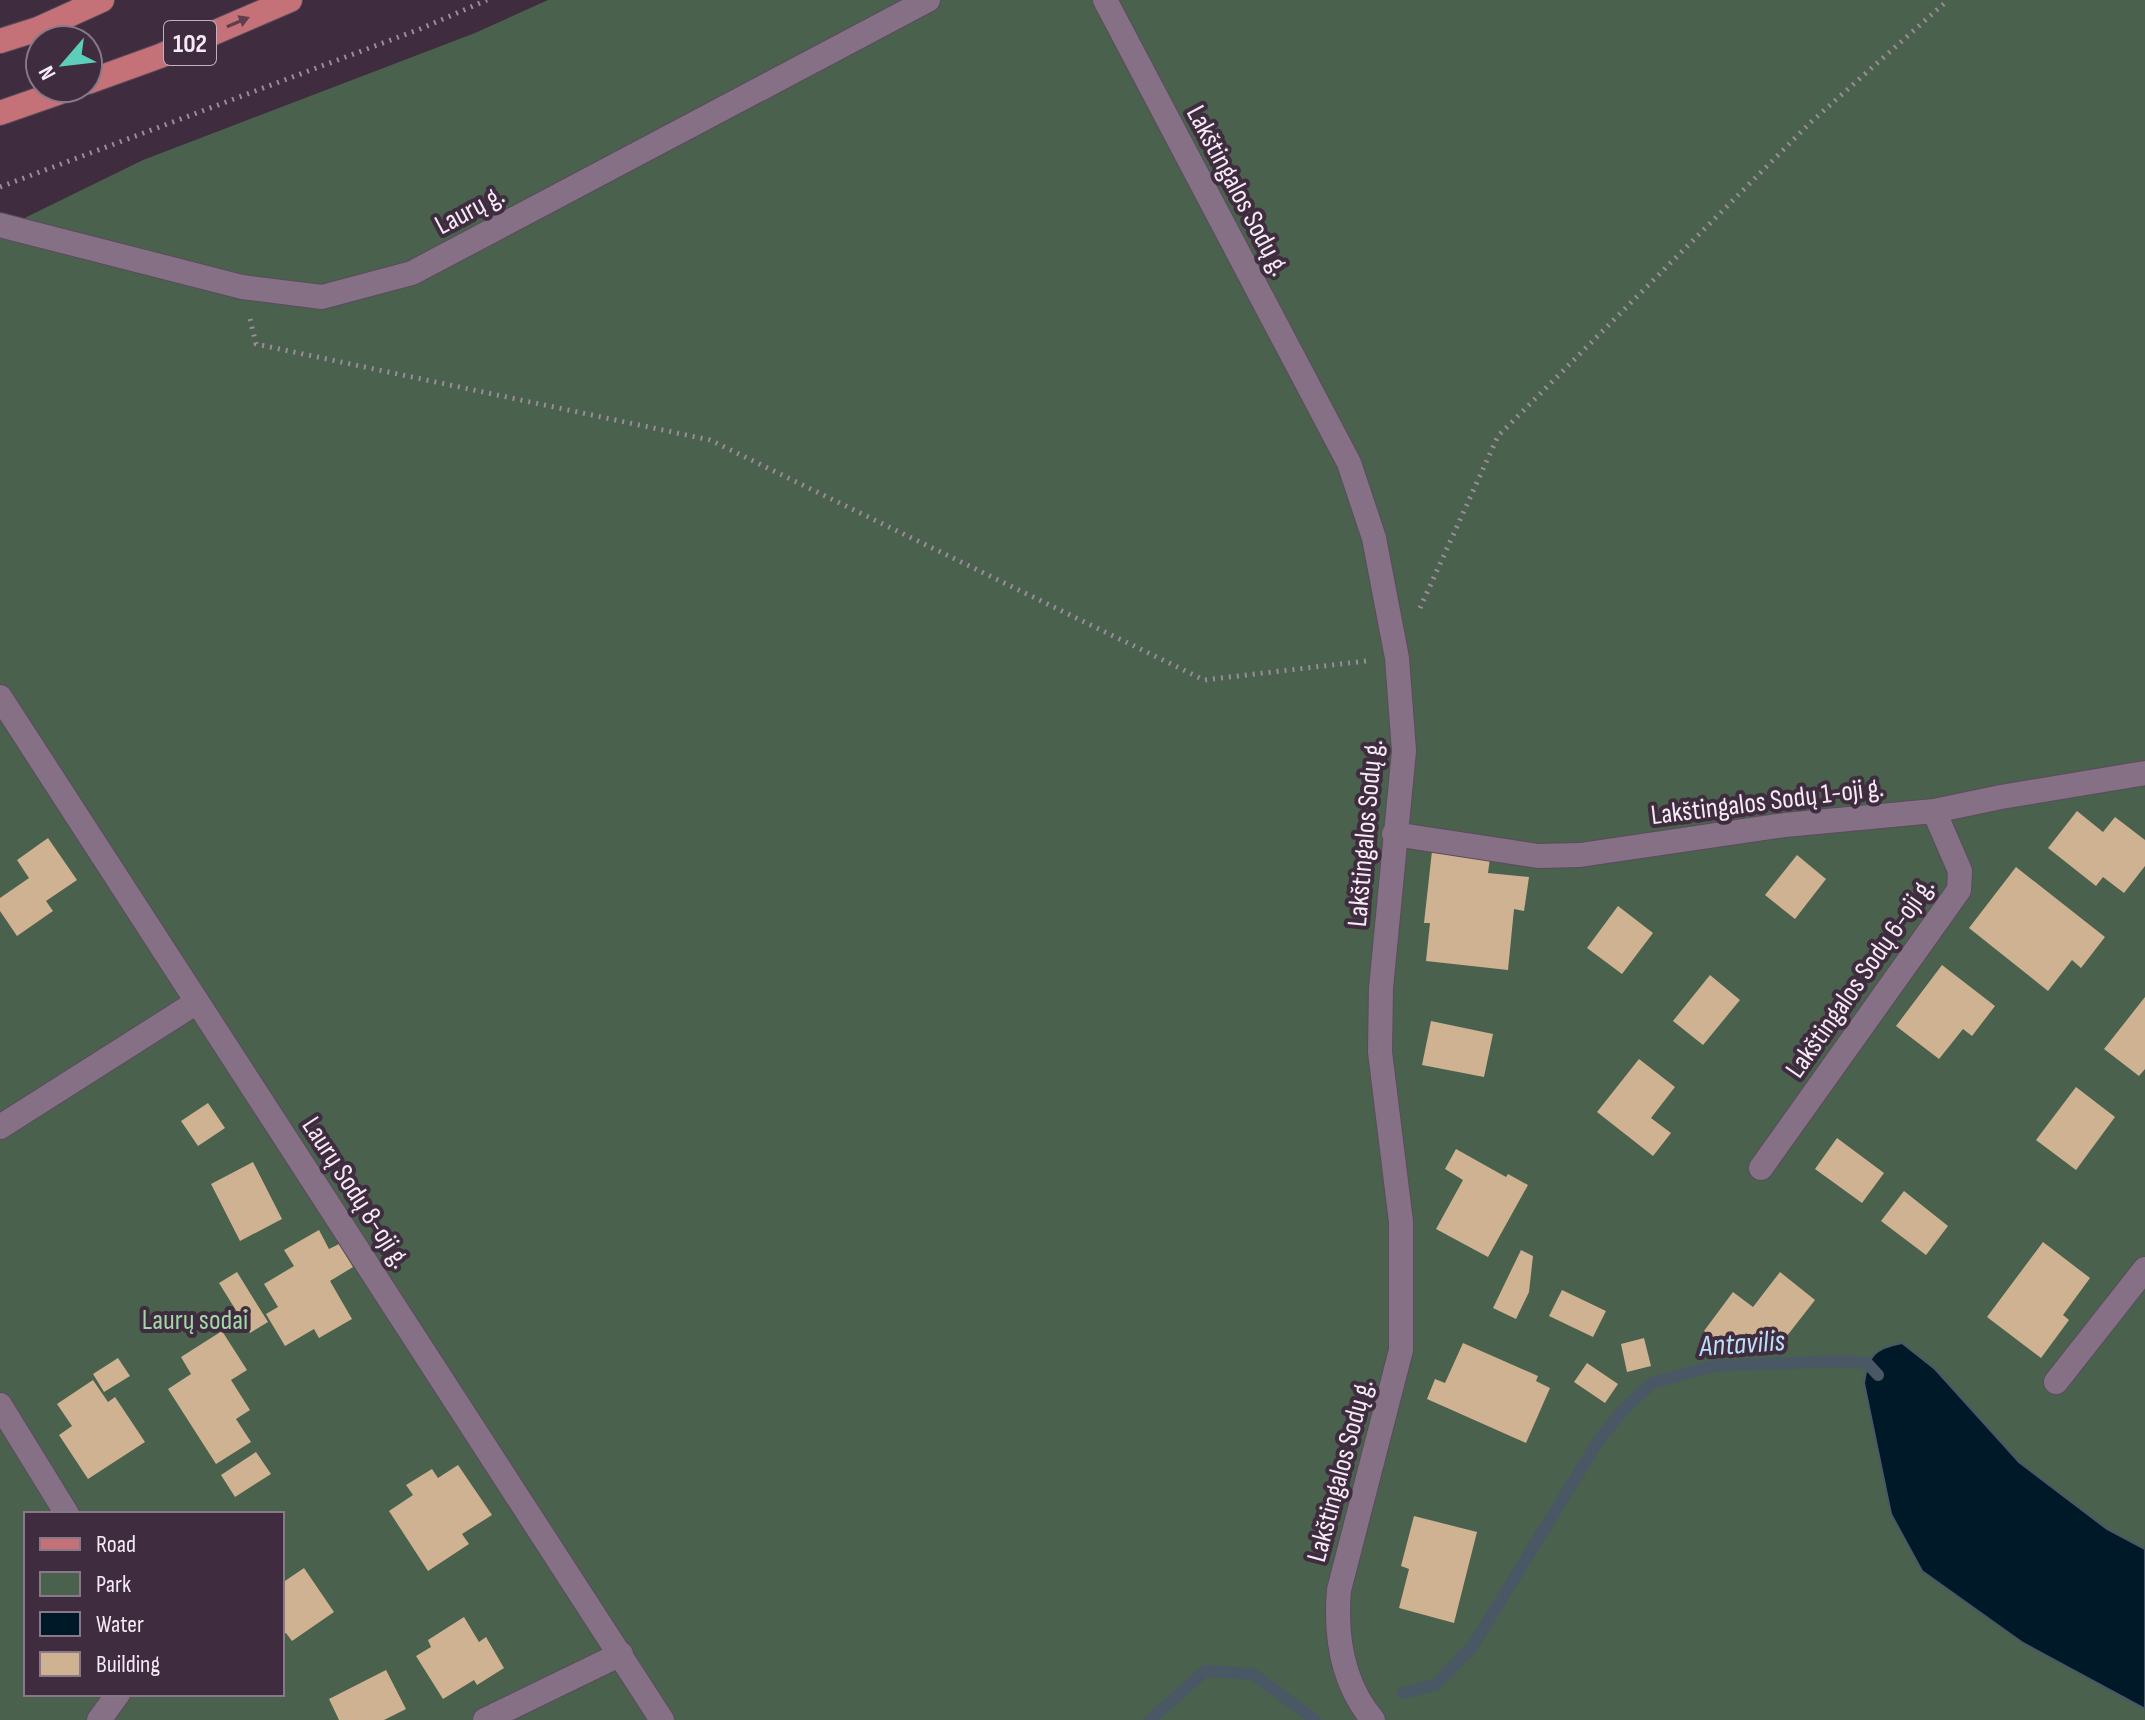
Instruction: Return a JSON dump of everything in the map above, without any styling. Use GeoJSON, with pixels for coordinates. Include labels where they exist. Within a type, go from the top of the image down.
{"type":"FeatureCollection","features":[{"type":"Feature","properties":{"kind":"main road"},"geometry":{"type":"LineString","coordinates":[[0,41],[38,29],[102,0]]}},
{"type":"Feature","properties":{"kind":"main road","name":"102"},"geometry":{"type":"LineString","coordinates":[[104,76],[160,56],[290,0]]}},
{"type":"Feature","properties":{"kind":"main road"},"geometry":{"type":"LineString","coordinates":[[0,113],[26,104]]}},
{"type":"Feature","properties":{"kind":"street","name":"Laurų g."},"geometry":{"type":"LineString","coordinates":[[0,225],[242,287],[322,297],[412,273],[928,0]]}},
{"type":"Feature","properties":{"kind":"street","name":"Lakštingalos Sodų g."},"geometry":{"type":"LineString","coordinates":[[1105,0],[1349,463],[1374,538],[1397,658],[1404,751],[1381,988],[1380,1052],[1401,1222],[1401,1350],[1339,1590],[1336,1621],[1348,1678],[1363,1709],[1373,1720]]}},
{"type":"Feature","properties":{"kind":"street","name":"Laurų Sodų 8-oji g."},"geometry":{"type":"LineString","coordinates":[[0,697],[662,1720]]}},
{"type":"Feature","properties":{"kind":"street","name":"Lakštingalos Sodų 1-oji g."},"geometry":{"type":"LineString","coordinates":[[1394,834],[1538,856],[1580,855],[1785,825],[1934,811],[2145,773]]}},
{"type":"Feature","properties":{"kind":"street","name":"Lakštingalos Sodų 6-oji g."},"geometry":{"type":"LineString","coordinates":[[1761,1168],[1959,890],[1960,871],[1934,811]]}},
{"type":"Feature","properties":{"kind":"street"},"geometry":{"type":"LineString","coordinates":[[0,1127],[197,1002]]}},
{"type":"Feature","properties":{"kind":"street"},"geometry":{"type":"LineString","coordinates":[[2056,1382],[2145,1269]]}},
{"type":"Feature","properties":{"kind":"street"},"geometry":{"type":"LineString","coordinates":[[0,1405],[66,1512]]}},
{"type":"Feature","properties":{"kind":"street"},"geometry":{"type":"LineString","coordinates":[[485,1720],[621,1654]]}},
{"type":"Feature","properties":{"kind":"street"},"geometry":{"type":"LineString","coordinates":[[99,1720],[117,1696]]}},
{"type":"Feature","properties":{"kind":"path"},"geometry":{"type":"LineString","coordinates":[[0,187],[420,29],[487,0]]}},
{"type":"Feature","properties":{"kind":"path"},"geometry":{"type":"LineString","coordinates":[[242,287],[256,344],[710,440],[1204,680],[1397,658],[1498,436],[1811,122],[1948,0]]}},
{"type":"Feature","properties":{"kind":"green space","name":"Laurų sodai"},"geometry":{"type":"Polygon","coordinates":[[[548,0],[2145,0],[2145,1549],[2107,1529],[2019,1462],[1935,1369],[1902,1343],[1864,1383],[1877,1437],[1922,1571],[2023,1643],[2145,1709],[2145,1720],[0,1720],[0,230],[143,160],[475,33],[548,0]]]}},
{"type":"Feature","properties":{"kind":"water"},"geometry":{"type":"Polygon","coordinates":[[[1902,1343],[1935,1369],[2019,1462],[2107,1529],[2145,1549],[2145,1709],[2023,1643],[1922,1571],[1891,1514],[1864,1383],[1874,1354],[1885,1347],[1902,1343]]]}},
{"type":"Feature","properties":{"kind":"building"},"geometry":{"type":"Polygon","coordinates":[[[2077,811],[2103,832],[2115,817],[2145,840],[2145,866],[2124,893],[2103,877],[2096,886],[2048,848],[2077,811]]]}},
{"type":"Feature","properties":{"kind":"building"},"geometry":{"type":"Polygon","coordinates":[[[48,838],[77,880],[46,901],[53,911],[17,936],[0,911],[0,898],[29,878],[17,860],[48,838]]]}},
{"type":"Feature","properties":{"kind":"building"},"geometry":{"type":"Polygon","coordinates":[[[1432,851],[1490,858],[1488,873],[1529,877],[1524,911],[1514,909],[1508,970],[1426,961],[1430,923],[1424,923],[1432,851]]]}},
{"type":"Feature","properties":{"kind":"building"},"geometry":{"type":"Polygon","coordinates":[[[1797,855],[1826,879],[1795,919],[1765,895],[1797,855]]]}},
{"type":"Feature","properties":{"kind":"building"},"geometry":{"type":"Polygon","coordinates":[[[2016,867],[2105,937],[2081,968],[2072,960],[2048,991],[1969,928],[2016,867]]]}},
{"type":"Feature","properties":{"kind":"building"},"geometry":{"type":"Polygon","coordinates":[[[1618,906],[1653,933],[1622,974],[1587,948],[1618,906]]]}},
{"type":"Feature","properties":{"kind":"building"},"geometry":{"type":"Polygon","coordinates":[[[1942,965],[1995,1006],[1972,1036],[1963,1029],[1939,1059],[1896,1026],[1942,965]]]}},
{"type":"Feature","properties":{"kind":"building"},"geometry":{"type":"Polygon","coordinates":[[[1710,975],[1740,1000],[1703,1045],[1673,1021],[1710,975]]]}},
{"type":"Feature","properties":{"kind":"building"},"geometry":{"type":"Polygon","coordinates":[[[2145,997],[2145,1069],[2139,1076],[2104,1049],[2145,997]]]}},
{"type":"Feature","properties":{"kind":"building"},"geometry":{"type":"Polygon","coordinates":[[[1431,1021],[1493,1034],[1484,1077],[1422,1065],[1431,1021]]]}},
{"type":"Feature","properties":{"kind":"building"},"geometry":{"type":"Polygon","coordinates":[[[1639,1059],[1675,1087],[1651,1118],[1671,1133],[1653,1156],[1597,1112],[1639,1059]]]}},
{"type":"Feature","properties":{"kind":"building"},"geometry":{"type":"Polygon","coordinates":[[[2076,1087],[2115,1117],[2076,1170],[2036,1140],[2076,1087]]]}},
{"type":"Feature","properties":{"kind":"building"},"geometry":{"type":"Polygon","coordinates":[[[208,1103],[225,1128],[198,1146],[181,1121],[208,1103]]]}},
{"type":"Feature","properties":{"kind":"building"},"geometry":{"type":"Polygon","coordinates":[[[1837,1138],[1884,1173],[1862,1203],[1815,1169],[1837,1138]]]}},
{"type":"Feature","properties":{"kind":"building"},"geometry":{"type":"Polygon","coordinates":[[[1456,1149],[1506,1177],[1508,1174],[1528,1185],[1488,1257],[1436,1229],[1463,1180],[1445,1169],[1456,1149]]]}},
{"type":"Feature","properties":{"kind":"building"},"geometry":{"type":"Polygon","coordinates":[[[253,1162],[282,1219],[240,1241],[211,1184],[253,1162]]]}},
{"type":"Feature","properties":{"kind":"building"},"geometry":{"type":"Polygon","coordinates":[[[1904,1191],[1948,1226],[1926,1255],[1881,1221],[1904,1191]]]}},
{"type":"Feature","properties":{"kind":"building"},"geometry":{"type":"Polygon","coordinates":[[[319,1230],[329,1249],[339,1244],[353,1267],[330,1281],[352,1319],[319,1338],[314,1329],[285,1346],[266,1314],[278,1307],[264,1284],[294,1266],[284,1250],[319,1230]]]}},
{"type":"Feature","properties":{"kind":"building"},"geometry":{"type":"Polygon","coordinates":[[[2043,1242],[2090,1278],[2063,1315],[2069,1320],[2041,1358],[1987,1317],[2043,1242]]]}},
{"type":"Feature","properties":{"kind":"building"},"geometry":{"type":"Polygon","coordinates":[[[1521,1250],[1533,1256],[1529,1292],[1516,1319],[1493,1308],[1521,1250]]]}},
{"type":"Feature","properties":{"kind":"building"},"geometry":{"type":"Polygon","coordinates":[[[237,1272],[268,1322],[250,1333],[219,1283],[237,1272]]]}},
{"type":"Feature","properties":{"kind":"building"},"geometry":{"type":"Polygon","coordinates":[[[1780,1272],[1815,1300],[1783,1341],[1768,1330],[1759,1343],[1746,1333],[1731,1352],[1704,1331],[1733,1292],[1753,1307],[1780,1272]]]}},
{"type":"Feature","properties":{"kind":"building"},"geometry":{"type":"Polygon","coordinates":[[[1562,1290],[1606,1311],[1593,1337],[1549,1316],[1562,1290]]]}},
{"type":"Feature","properties":{"kind":"building"},"geometry":{"type":"Polygon","coordinates":[[[222,1331],[247,1370],[231,1380],[250,1410],[236,1419],[251,1442],[216,1464],[168,1389],[191,1374],[181,1357],[222,1331]]]}},
{"type":"Feature","properties":{"kind":"building"},"geometry":{"type":"Polygon","coordinates":[[[1644,1338],[1651,1366],[1627,1372],[1621,1344],[1644,1338]]]}},
{"type":"Feature","properties":{"kind":"building"},"geometry":{"type":"Polygon","coordinates":[[[1463,1343],[1538,1376],[1536,1381],[1550,1388],[1526,1443],[1427,1399],[1435,1379],[1445,1383],[1463,1343]]]}},
{"type":"Feature","properties":{"kind":"building"},"geometry":{"type":"Polygon","coordinates":[[[118,1358],[130,1376],[104,1392],[93,1374],[118,1358]]]}},
{"type":"Feature","properties":{"kind":"building"},"geometry":{"type":"Polygon","coordinates":[[[1587,1363],[1618,1384],[1605,1403],[1574,1382],[1587,1363]]]}},
{"type":"Feature","properties":{"kind":"building"},"geometry":{"type":"Polygon","coordinates":[[[93,1380],[108,1402],[115,1397],[145,1442],[88,1479],[59,1435],[72,1426],[57,1404],[93,1380]]]}},
{"type":"Feature","properties":{"kind":"building"},"geometry":{"type":"Polygon","coordinates":[[[256,1452],[271,1474],[235,1497],[221,1475],[256,1452]]]}},
{"type":"Feature","properties":{"kind":"building"},"geometry":{"type":"Polygon","coordinates":[[[458,1465],[492,1515],[462,1534],[469,1544],[428,1571],[389,1511],[413,1495],[406,1485],[432,1469],[438,1478],[458,1465]]]}},
{"type":"Feature","properties":{"kind":"building"},"geometry":{"type":"Polygon","coordinates":[[[1414,1516],[1477,1532],[1454,1623],[1399,1608],[1409,1569],[1401,1566],[1414,1516]]]}},
{"type":"Feature","properties":{"kind":"building"},"geometry":{"type":"Polygon","coordinates":[[[304,1568],[334,1612],[292,1641],[284,1634],[284,1582],[304,1568]]]}},
{"type":"Feature","properties":{"kind":"building"},"geometry":{"type":"Polygon","coordinates":[[[464,1617],[479,1642],[486,1637],[504,1668],[477,1685],[474,1680],[443,1699],[416,1656],[431,1647],[428,1640],[464,1617]]]}},
{"type":"Feature","properties":{"kind":"building"},"geometry":{"type":"Polygon","coordinates":[[[386,1670],[406,1709],[384,1720],[339,1720],[329,1699],[386,1670]]]}},
{"type":"Feature","properties":{"kind":"waterway","name":"Antavilis"},"geometry":{"type":"LineString","coordinates":[[1403,1693],[1435,1685],[1472,1647],[1597,1443],[1622,1411],[1652,1383],[1713,1366],[1839,1361],[1867,1363],[1878,1375]]}},
{"type":"Feature","properties":{"kind":"waterway","name":"Antavilis"},"geometry":{"type":"LineString","coordinates":[[1150,1720],[1205,1671],[1253,1674],[1315,1720]]}}]}
